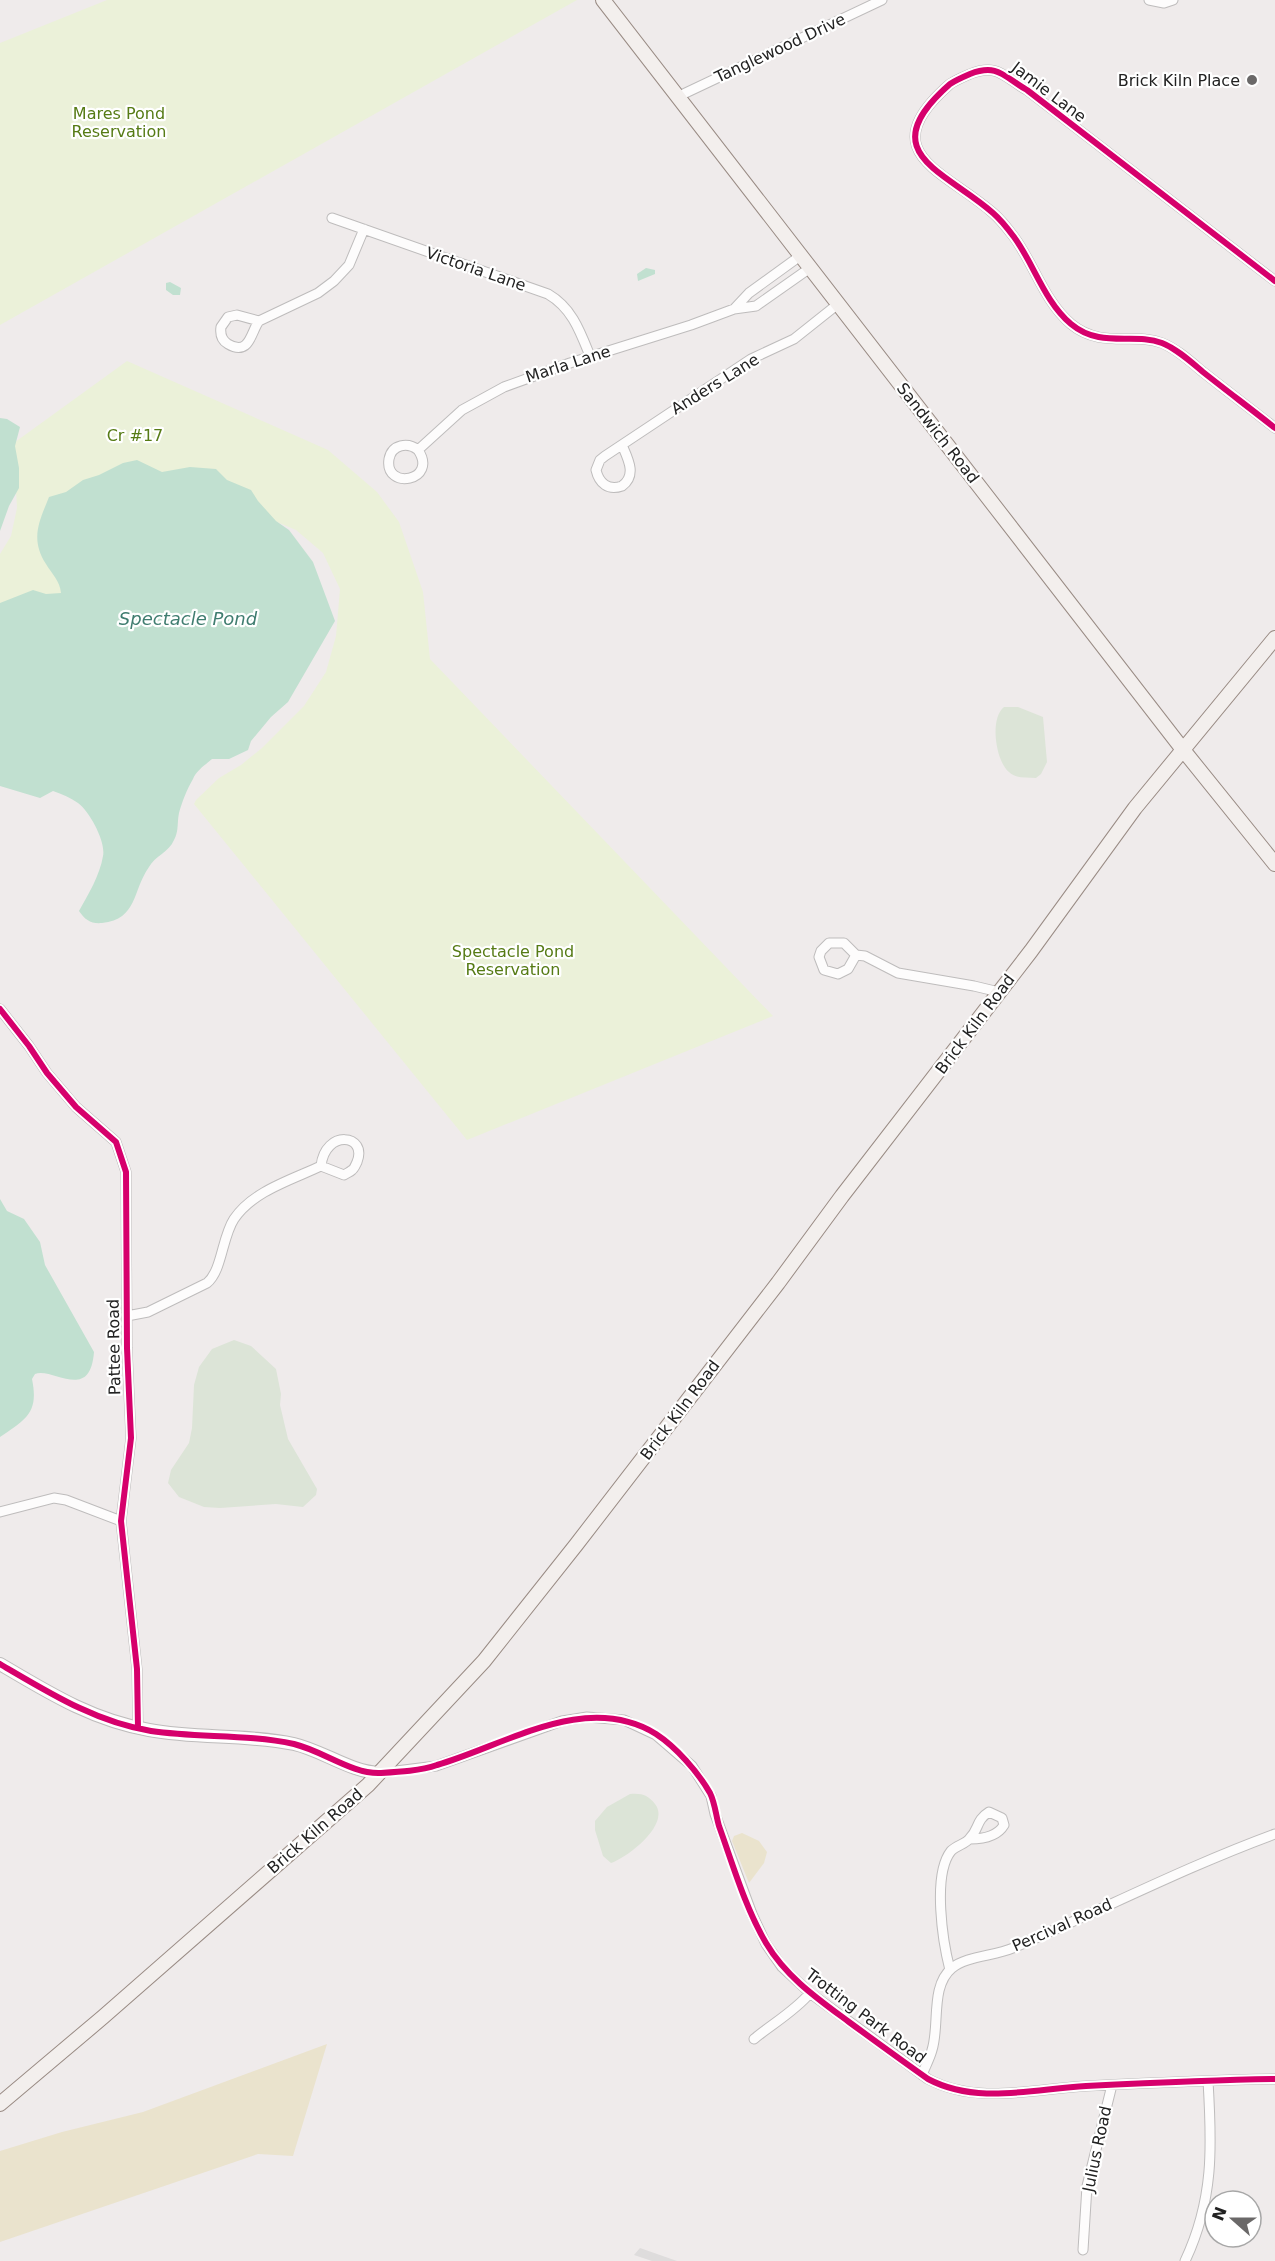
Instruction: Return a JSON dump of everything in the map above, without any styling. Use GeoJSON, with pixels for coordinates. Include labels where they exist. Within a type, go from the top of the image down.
{"type":"FeatureCollection","features":[{"type":"Feature","properties":{"kind":"main road","name":"Sandwich Road"},"geometry":{"type":"LineString","coordinates":[[604,0],[1184,751],[1275,864]]}},
{"type":"Feature","properties":{"kind":"main road","name":"Brick Kiln Road"},"geometry":{"type":"LineString","coordinates":[[0,2104],[104,2017],[380,1773],[455,1693],[524,1611],[641,1461],[999,992],[1135,808],[1275,638]]}},
{"type":"Feature","properties":{"kind":"street","name":"Tanglewood Drive"},"geometry":{"type":"LineString","coordinates":[[677,97],[882,0]]}},
{"type":"Feature","properties":{"kind":"street"},"geometry":{"type":"LineString","coordinates":[[1149,0],[1164,3],[1173,0]]}},
{"type":"Feature","properties":{"kind":"street","name":"Jamie Lane"},"geometry":{"type":"LineString","coordinates":[[1275,281],[1027,90],[997,71],[983,69],[954,81],[924,110],[916,125],[917,144],[926,162],[942,178],[994,214],[1014,238],[1050,300],[1071,324],[1091,336],[1162,343],[1275,428]]}},
{"type":"Feature","properties":{"kind":"street","name":"Victoria Lane"},"geometry":{"type":"LineString","coordinates":[[332,218],[529,287],[557,300],[576,322],[590,356]]}},
{"type":"Feature","properties":{"kind":"street"},"geometry":{"type":"LineString","coordinates":[[259,321],[334,282],[349,265],[364,229]]}},
{"type":"Feature","properties":{"kind":"street","name":"Marla Lane"},"geometry":{"type":"LineString","coordinates":[[734,309],[749,293],[800,256]]}},
{"type":"Feature","properties":{"kind":"street","name":"Marla Lane"},"geometry":{"type":"LineString","coordinates":[[418,450],[462,410],[483,397],[537,374],[590,356],[692,325],[734,309],[756,306],[810,268]]}},
{"type":"Feature","properties":{"kind":"street","name":"Anders Lane"},"geometry":{"type":"LineString","coordinates":[[622,445],[630,467],[630,477],[622,486],[610,488],[601,482],[596,470],[600,460],[622,445],[746,362],[794,339],[838,304]]}},
{"type":"Feature","properties":{"kind":"street"},"geometry":{"type":"LineString","coordinates":[[856,955],[865,956],[898,973],[999,992]]}},
{"type":"Feature","properties":{"kind":"street","name":"Pattee Road"},"geometry":{"type":"LineString","coordinates":[[0,1009],[47,1073],[69,1098],[116,1142],[126,1172],[131,1438],[121,1521],[137,1669],[138,1728]]}},
{"type":"Feature","properties":{"kind":"street"},"geometry":{"type":"LineString","coordinates":[[127,1316],[148,1312],[213,1278],[224,1241],[234,1220],[252,1200],[321,1166],[344,1175],[353,1170],[359,1155],[359,1147],[355,1142],[347,1140],[333,1142],[327,1146],[321,1166]]}},
{"type":"Feature","properties":{"kind":"street"},"geometry":{"type":"LineString","coordinates":[[0,1512],[54,1498],[66,1500],[121,1521]]}},
{"type":"Feature","properties":{"kind":"street"},"geometry":{"type":"LineString","coordinates":[[0,1664],[49,1694],[116,1723],[151,1731],[295,1744],[364,1773],[380,1773]]}},
{"type":"Feature","properties":{"kind":"street","name":"Trotting Park Road"},"geometry":{"type":"LineString","coordinates":[[380,1773],[436,1766],[562,1721],[586,1717],[624,1720],[656,1735],[692,1766],[711,1796],[715,1814],[752,1914],[766,1944],[783,1967],[810,1993],[922,2075],[943,2087],[968,2093],[997,2094],[1112,2085],[1275,2079]]}},
{"type":"Feature","properties":{"kind":"street","name":"Percival Road"},"geometry":{"type":"LineString","coordinates":[[950,1970],[974,1959],[1010,1950],[1176,1874],[1275,1834]]}},
{"type":"Feature","properties":{"kind":"street"},"geometry":{"type":"LineString","coordinates":[[922,2075],[933,2049],[938,1994],[950,1970],[941,1928],[942,1881],[945,1866],[951,1852],[970,1839]]}},
{"type":"Feature","properties":{"kind":"street"},"geometry":{"type":"LineString","coordinates":[[754,2039],[799,2006],[810,1993]]}},
{"type":"Feature","properties":{"kind":"street"},"geometry":{"type":"LineString","coordinates":[[1185,2261],[1193,2245],[1205,2205],[1210,2173],[1211,2129],[1208,2081]]}},
{"type":"Feature","properties":{"kind":"street","name":"Julius Road"},"geometry":{"type":"LineString","coordinates":[[1083,2250],[1087,2186],[1112,2085]]}},
{"type":"Feature","properties":{"kind":"shaded area"},"geometry":{"type":"Polygon","coordinates":[[[1004,707],[1018,707],[1043,717],[1047,762],[1041,774],[1036,778],[1015,776],[1004,767],[998,750],[996,730],[999,713],[1004,707]]]}},
{"type":"Feature","properties":{"kind":"shaded area"},"geometry":{"type":"Polygon","coordinates":[[[234,1340],[251,1346],[276,1369],[281,1394],[280,1405],[288,1439],[317,1489],[316,1495],[303,1507],[276,1504],[204,1507],[179,1497],[168,1483],[171,1470],[189,1443],[194,1385],[199,1367],[212,1349],[234,1340]]]}},
{"type":"Feature","properties":{"kind":"shaded area"},"geometry":{"type":"Polygon","coordinates":[[[630,1794],[644,1795],[655,1804],[658,1812],[657,1821],[653,1830],[637,1847],[611,1863],[603,1856],[595,1830],[595,1821],[607,1807],[630,1794]]]}},
{"type":"Feature","properties":{"kind":"shaded area"},"geometry":{"type":"Polygon","coordinates":[[[742,1833],[759,1841],[767,1852],[764,1863],[749,1883],[732,1841],[734,1836],[742,1833]]]}},
{"type":"Feature","properties":{"kind":"shaded area"},"geometry":{"type":"Polygon","coordinates":[[[327,2044],[293,2156],[258,2154],[0,2242],[0,2151],[62,2132],[143,2112],[327,2044]]]}},
{"type":"Feature","properties":{"kind":"shaded area"},"geometry":{"type":"Polygon","coordinates":[[[640,2248],[677,2261],[652,2261],[634,2255],[640,2248]]]}},
{"type":"Feature","properties":{"kind":"green space","name":"Mares Pond Reservation"},"geometry":{"type":"Polygon","coordinates":[[[107,0],[577,0],[0,325],[0,43],[107,0]]]}},
{"type":"Feature","properties":{"kind":"green space","name":"Spectacle Pond Reservation"},"geometry":{"type":"Polygon","coordinates":[[[127,361],[328,450],[377,492],[399,522],[423,592],[430,659],[773,1016],[467,1140],[194,804],[219,778],[241,765],[262,748],[304,706],[326,672],[336,636],[340,589],[323,553],[296,530],[239,506],[75,606],[0,623],[0,554],[11,536],[17,508],[14,454],[11,445],[127,361]]]}},
{"type":"Feature","properties":{"kind":"water"},"geometry":{"type":"Polygon","coordinates":[[[646,268],[655,270],[655,274],[638,281],[637,274],[646,268]]]}},
{"type":"Feature","properties":{"kind":"water"},"geometry":{"type":"Polygon","coordinates":[[[170,282],[181,288],[180,295],[173,295],[166,290],[166,283],[170,282]]]}},
{"type":"Feature","properties":{"kind":"water"},"geometry":{"type":"Polygon","coordinates":[[[0,418],[7,419],[20,427],[15,446],[19,468],[19,488],[9,506],[0,531],[0,418]]]}},
{"type":"Feature","properties":{"kind":"water","name":"Spectacle Pond"},"geometry":{"type":"Polygon","coordinates":[[[137,460],[162,472],[190,467],[216,469],[227,480],[251,490],[276,521],[289,530],[313,562],[335,621],[288,702],[271,717],[251,741],[248,750],[229,759],[212,759],[196,773],[179,813],[174,840],[149,867],[128,910],[114,920],[95,923],[89,921],[79,911],[96,878],[103,850],[100,835],[83,807],[53,791],[40,798],[0,786],[0,603],[33,590],[46,594],[61,593],[57,581],[41,555],[37,538],[39,523],[49,497],[66,492],[83,480],[123,463],[137,460]]]}},
{"type":"Feature","properties":{"kind":"water"},"geometry":{"type":"Polygon","coordinates":[[[0,1199],[7,1211],[24,1219],[40,1242],[45,1265],[94,1352],[91,1367],[86,1376],[78,1380],[43,1373],[35,1374],[32,1379],[34,1400],[32,1408],[23,1420],[0,1437],[0,1199]]]}},
{"type":"Feature","properties":{"kind":"cycle path"},"geometry":{"type":"LineString","coordinates":[[1275,281],[1027,90],[1000,73],[980,71],[950,84],[927,108],[916,127],[916,144],[924,158],[937,171],[1001,221],[1021,248],[1046,293],[1071,324],[1082,332],[1094,336],[1151,340],[1168,346],[1275,428]]}},
{"type":"Feature","properties":{"kind":"cycle path"},"geometry":{"type":"LineString","coordinates":[[0,1009],[47,1073],[76,1107],[116,1142],[126,1172],[127,1348],[131,1438],[121,1521],[137,1669],[138,1728]]}},
{"type":"Feature","properties":{"kind":"cycle path"},"geometry":{"type":"LineString","coordinates":[[0,1664],[72,1705],[130,1727],[169,1733],[259,1739],[294,1744],[369,1772],[402,1772],[430,1767],[518,1735],[574,1720],[602,1718],[629,1722],[664,1739],[686,1760],[705,1785],[712,1797],[719,1826],[752,1915],[766,1943],[783,1966],[803,1987],[826,2005],[928,2079],[947,2087],[986,2093],[1086,2086],[1275,2079]]}},
{"type":"Feature","properties":{"kind":"place","name":"Brick Kiln Place"},"geometry":{"type":"Point","coordinates":[1252,80]}},
{"type":"Feature","properties":{"kind":"park label","name":"Cr #17"},"geometry":{"type":"Point","coordinates":[135,435]}}]}
